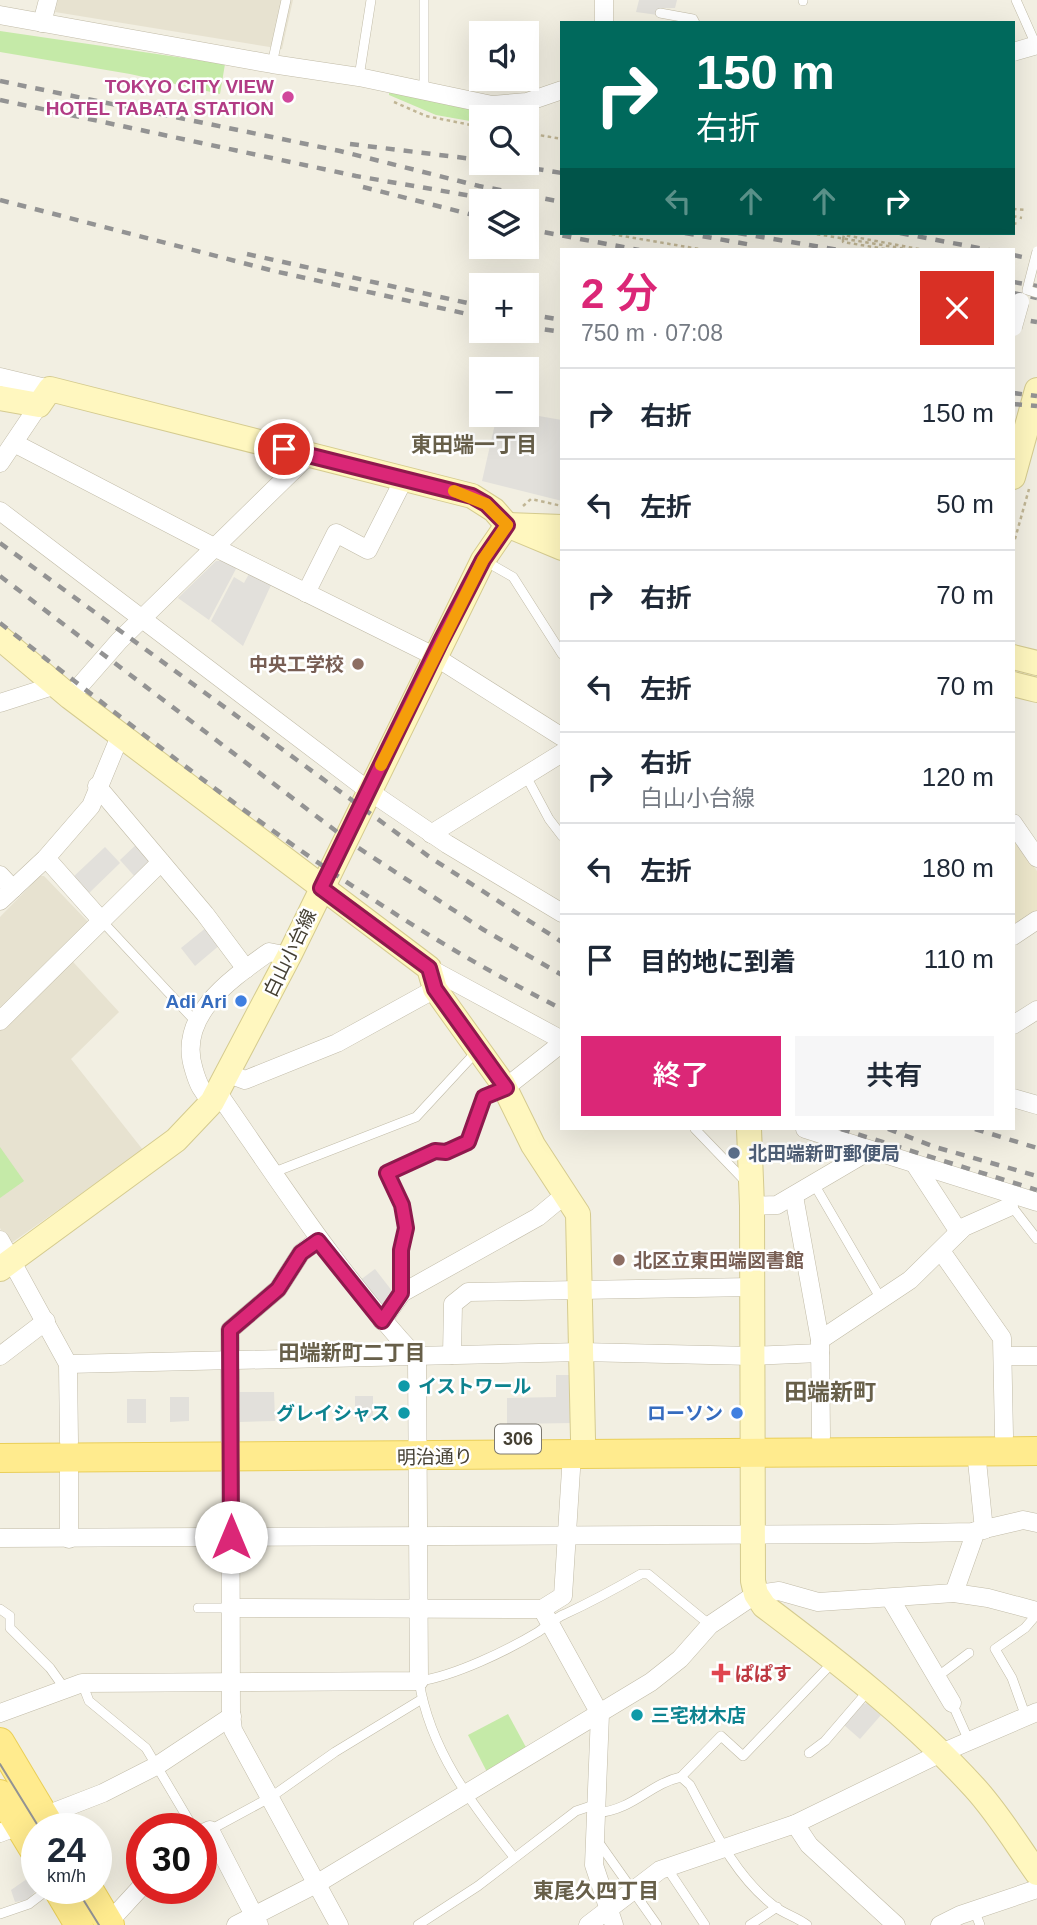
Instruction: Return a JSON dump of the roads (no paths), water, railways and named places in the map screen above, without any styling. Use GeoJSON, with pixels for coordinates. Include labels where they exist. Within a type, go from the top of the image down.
{"type":"FeatureCollection","features":[{"type":"Feature","properties":{"kind":"main road","name":"明治通り"},"geometry":{"type":"LineString","coordinates":[[753,1447],[821,1437],[1037,1436]]}},
{"type":"Feature","properties":{"kind":"main road","name":"明治通り"},"geometry":{"type":"LineString","coordinates":[[0,1442],[69,1450]]}},
{"type":"Feature","properties":{"kind":"main road","name":"明治通り"},"geometry":{"type":"LineString","coordinates":[[0,1458],[69,1450],[231,1448],[753,1447],[1037,1451]]}},
{"type":"Feature","properties":{"kind":"main road"},"geometry":{"type":"LineString","coordinates":[[0,1742],[25,1813]]}},
{"type":"Feature","properties":{"kind":"main road"},"geometry":{"type":"LineString","coordinates":[[0,1794],[21,1817]]}},
{"type":"Feature","properties":{"kind":"main road"},"geometry":{"type":"LineString","coordinates":[[67,1904],[79,1925]]}},
{"type":"Feature","properties":{"kind":"main road"},"geometry":{"type":"LineString","coordinates":[[97,1904],[109,1924]]}},
{"type":"Feature","properties":{"kind":"street"},"geometry":{"type":"LineString","coordinates":[[42,23],[48,0]]}},
{"type":"Feature","properties":{"kind":"street"},"geometry":{"type":"LineString","coordinates":[[604,0],[604,21]]}},
{"type":"Feature","properties":{"kind":"street"},"geometry":{"type":"LineString","coordinates":[[0,16],[272,65],[359,77],[492,105],[527,102],[560,91]]}},
{"type":"Feature","properties":{"kind":"street"},"geometry":{"type":"LineString","coordinates":[[1015,51],[1037,45]]}},
{"type":"Feature","properties":{"kind":"street"},"geometry":{"type":"LineString","coordinates":[[1015,320],[1020,302]]}},
{"type":"Feature","properties":{"kind":"street"},"geometry":{"type":"LineString","coordinates":[[0,377],[50,395],[472,496],[486,504],[507,525],[559,534]]}},
{"type":"Feature","properties":{"kind":"street"},"geometry":{"type":"LineString","coordinates":[[1022,481],[1037,390]]}},
{"type":"Feature","properties":{"kind":"street"},"geometry":{"type":"LineString","coordinates":[[0,398],[50,395]]}},
{"type":"Feature","properties":{"kind":"street"},"geometry":{"type":"LineString","coordinates":[[0,463],[50,395]]}},
{"type":"Feature","properties":{"kind":"street"},"geometry":{"type":"LineString","coordinates":[[15,443],[214,547],[434,656],[560,736]]}},
{"type":"Feature","properties":{"kind":"street"},"geometry":{"type":"LineString","coordinates":[[0,703],[63,691],[309,455]]}},
{"type":"Feature","properties":{"kind":"street"},"geometry":{"type":"LineString","coordinates":[[306,593],[336,533],[368,550],[404,479]]}},
{"type":"Feature","properties":{"kind":"street"},"geometry":{"type":"LineString","coordinates":[[0,511],[369,791],[431,834],[560,912]]}},
{"type":"Feature","properties":{"kind":"street","name":"白山小台線"},"geometry":{"type":"LineString","coordinates":[[4,1256],[176,1140],[220,1090],[289,956],[434,656],[483,560],[507,525]]}},
{"type":"Feature","properties":{"kind":"street"},"geometry":{"type":"LineString","coordinates":[[0,638],[120,736],[321,888],[432,979],[560,1041]]}},
{"type":"Feature","properties":{"kind":"street"},"geometry":{"type":"LineString","coordinates":[[1015,658],[1037,663]]}},
{"type":"Feature","properties":{"kind":"street"},"geometry":{"type":"LineString","coordinates":[[1015,684],[1037,690]]}},
{"type":"Feature","properties":{"kind":"street"},"geometry":{"type":"LineString","coordinates":[[4,888],[46,858],[91,806],[97,786],[120,736]]}},
{"type":"Feature","properties":{"kind":"street"},"geometry":{"type":"LineString","coordinates":[[431,834],[560,754]]}},
{"type":"Feature","properties":{"kind":"street"},"geometry":{"type":"LineString","coordinates":[[97,786],[246,969]]}},
{"type":"Feature","properties":{"kind":"street"},"geometry":{"type":"LineString","coordinates":[[1015,826],[1037,858]]}},
{"type":"Feature","properties":{"kind":"street"},"geometry":{"type":"LineString","coordinates":[[46,858],[81,893],[102,920]]}},
{"type":"Feature","properties":{"kind":"street"},"geometry":{"type":"LineString","coordinates":[[0,1021],[143,876],[161,862]]}},
{"type":"Feature","properties":{"kind":"street"},"geometry":{"type":"LineString","coordinates":[[1015,935],[1037,920]]}},
{"type":"Feature","properties":{"kind":"street"},"geometry":{"type":"LineString","coordinates":[[289,956],[269,952],[221,989],[196,1022],[190,1040],[191,1061],[200,1090],[220,1090],[337,1043],[432,979]]}},
{"type":"Feature","properties":{"kind":"street"},"geometry":{"type":"LineString","coordinates":[[432,979],[506,1088],[533,1145],[567,1194],[579,1221],[581,1352],[577,1447],[564,1596],[546,1617]]}},
{"type":"Feature","properties":{"kind":"street"},"geometry":{"type":"LineString","coordinates":[[1015,1024],[1037,1010]]}},
{"type":"Feature","properties":{"kind":"street"},"geometry":{"type":"LineString","coordinates":[[506,1088],[560,1044]]}},
{"type":"Feature","properties":{"kind":"street"},"geometry":{"type":"LineString","coordinates":[[0,1713],[74,1686],[231,1680],[421,1690],[417,1358],[382,1321],[318,1241],[220,1090]]}},
{"type":"Feature","properties":{"kind":"street"},"geometry":{"type":"LineString","coordinates":[[1015,1099],[1037,1105]]}},
{"type":"Feature","properties":{"kind":"street"},"geometry":{"type":"LineString","coordinates":[[749,1130],[752,1197],[753,1581],[756,1594],[764,1606],[870,1690],[975,1788],[1037,1874]]}},
{"type":"Feature","properties":{"kind":"street"},"geometry":{"type":"LineString","coordinates":[[808,1130],[1011,1201],[1037,1202]]}},
{"type":"Feature","properties":{"kind":"street"},"geometry":{"type":"LineString","coordinates":[[752,1197],[777,1205],[869,1151]]}},
{"type":"Feature","properties":{"kind":"street"},"geometry":{"type":"LineString","coordinates":[[916,1166],[959,1233]]}},
{"type":"Feature","properties":{"kind":"street"},"geometry":{"type":"LineString","coordinates":[[382,1321],[401,1293],[538,1217],[567,1194]]}},
{"type":"Feature","properties":{"kind":"street"},"geometry":{"type":"LineString","coordinates":[[794,1196],[820,1346],[821,1437]]}},
{"type":"Feature","properties":{"kind":"street"},"geometry":{"type":"LineString","coordinates":[[68,1364],[417,1358],[581,1352],[752,1356],[820,1346],[910,1280],[964,1227],[1011,1201]]}},
{"type":"Feature","properties":{"kind":"street"},"geometry":{"type":"LineString","coordinates":[[318,1241],[301,1253],[278,1289],[230,1330],[232,1716],[233,1730],[339,1925]]}},
{"type":"Feature","properties":{"kind":"street"},"geometry":{"type":"LineString","coordinates":[[941,1251],[1002,1338],[1004,1436]]}},
{"type":"Feature","properties":{"kind":"street"},"geometry":{"type":"LineString","coordinates":[[4,1256],[46,1321],[68,1364],[69,1539]]}},
{"type":"Feature","properties":{"kind":"street"},"geometry":{"type":"LineString","coordinates":[[452,1355],[453,1304],[468,1292],[752,1287]]}},
{"type":"Feature","properties":{"kind":"street"},"geometry":{"type":"LineString","coordinates":[[0,1356],[46,1321]]}},
{"type":"Feature","properties":{"kind":"street"},"geometry":{"type":"LineString","coordinates":[[1003,1356],[1037,1356]]}},
{"type":"Feature","properties":{"kind":"street"},"geometry":{"type":"LineString","coordinates":[[954,1593],[980,1530],[976,1451]]}},
{"type":"Feature","properties":{"kind":"street"},"geometry":{"type":"LineString","coordinates":[[0,1538],[754,1535],[980,1530],[1023,1520],[1037,1523]]}},
{"type":"Feature","properties":{"kind":"street"},"geometry":{"type":"LineString","coordinates":[[236,1925],[256,1920],[651,1682],[680,1659],[710,1625],[756,1594],[779,1591],[818,1602],[954,1593],[988,1598],[1037,1612]]}},
{"type":"Feature","properties":{"kind":"street"},"geometry":{"type":"LineString","coordinates":[[890,1598],[952,1703]]}},
{"type":"Feature","properties":{"kind":"street"},"geometry":{"type":"LineString","coordinates":[[231,1608],[419,1607],[546,1617]]}},
{"type":"Feature","properties":{"kind":"street"},"geometry":{"type":"LineString","coordinates":[[546,1617],[600,1714],[594,1865],[612,1917]]}},
{"type":"Feature","properties":{"kind":"street"},"geometry":{"type":"LineString","coordinates":[[588,1925],[612,1917],[632,1890],[667,1868],[794,1824],[939,1754],[1032,1714]]}},
{"type":"Feature","properties":{"kind":"street"},"geometry":{"type":"LineString","coordinates":[[58,1813],[158,1765],[232,1716]]}},
{"type":"Feature","properties":{"kind":"street"},"geometry":{"type":"LineString","coordinates":[[794,1824],[810,1845],[896,1925]]}},
{"type":"Feature","properties":{"kind":"street"},"geometry":{"type":"LineString","coordinates":[[217,1856],[256,1920]]}},
{"type":"Feature","properties":{"kind":"street"},"geometry":{"type":"LineString","coordinates":[[940,1925],[977,1917],[1037,1889]]}},
{"type":"Feature","properties":{"kind":"street"},"geometry":{"type":"LineString","coordinates":[[109,1924],[126,1904]]}},
{"type":"Feature","properties":{"kind":"lane"},"geometry":{"type":"LineString","coordinates":[[272,65],[286,0]]}},
{"type":"Feature","properties":{"kind":"lane"},"geometry":{"type":"LineString","coordinates":[[359,77],[371,0]]}},
{"type":"Feature","properties":{"kind":"lane"},"geometry":{"type":"LineString","coordinates":[[424,0],[424,90]]}},
{"type":"Feature","properties":{"kind":"lane"},"geometry":{"type":"LineString","coordinates":[[1016,0],[1037,45]]}},
{"type":"Feature","properties":{"kind":"lane"},"geometry":{"type":"LineString","coordinates":[[660,13],[694,21]]}},
{"type":"Feature","properties":{"kind":"lane"},"geometry":{"type":"LineString","coordinates":[[1037,251],[1027,290],[1037,293]]}},
{"type":"Feature","properties":{"kind":"lane"},"geometry":{"type":"LineString","coordinates":[[483,560],[513,577],[560,651]]}},
{"type":"Feature","properties":{"kind":"lane"},"geometry":{"type":"LineString","coordinates":[[526,776],[548,820],[560,834]]}},
{"type":"Feature","properties":{"kind":"lane"},"geometry":{"type":"LineString","coordinates":[[102,920],[196,1022]]}},
{"type":"Feature","properties":{"kind":"lane"},"geometry":{"type":"LineString","coordinates":[[272,1173],[416,1117],[478,1049]]}},
{"type":"Feature","properties":{"kind":"lane"},"geometry":{"type":"LineString","coordinates":[[401,1293],[401,1250],[406,1228],[402,1205],[387,1173],[435,1151],[446,1152],[468,1142],[484,1097],[506,1088]]}},
{"type":"Feature","properties":{"kind":"lane"},"geometry":{"type":"LineString","coordinates":[[696,1130],[752,1197]]}},
{"type":"Feature","properties":{"kind":"lane"},"geometry":{"type":"LineString","coordinates":[[814,1184],[881,1299]]}},
{"type":"Feature","properties":{"kind":"lane"},"geometry":{"type":"LineString","coordinates":[[1011,1201],[1037,1239]]}},
{"type":"Feature","properties":{"kind":"lane"},"geometry":{"type":"LineString","coordinates":[[217,1824],[271,1797],[433,1679],[473,1663],[546,1617],[583,1607],[640,1574],[648,1574],[710,1625]]}},
{"type":"Feature","properties":{"kind":"lane"},"geometry":{"type":"LineString","coordinates":[[198,1608],[231,1608]]}},
{"type":"Feature","properties":{"kind":"lane"},"geometry":{"type":"LineString","coordinates":[[0,1609],[10,1616],[10,1628],[50,1668],[146,1748],[190,1813]]}},
{"type":"Feature","properties":{"kind":"lane"},"geometry":{"type":"LineString","coordinates":[[1032,1714],[995,1649],[1025,1628],[1037,1612]]}},
{"type":"Feature","properties":{"kind":"lane"},"geometry":{"type":"LineString","coordinates":[[937,1678],[969,1653]]}},
{"type":"Feature","properties":{"kind":"lane"},"geometry":{"type":"LineString","coordinates":[[418,1925],[478,1886],[513,1856],[576,1811],[628,1807],[670,1779],[681,1777],[720,1736],[743,1756],[835,1660]]}},
{"type":"Feature","properties":{"kind":"lane"},"geometry":{"type":"LineString","coordinates":[[421,1690],[446,1762],[464,1794],[513,1856]]}},
{"type":"Feature","properties":{"kind":"lane"},"geometry":{"type":"LineString","coordinates":[[808,1753],[825,1741],[870,1690]]}},
{"type":"Feature","properties":{"kind":"lane"},"geometry":{"type":"LineString","coordinates":[[952,1703],[968,1741]]}},
{"type":"Feature","properties":{"kind":"lane"},"geometry":{"type":"LineString","coordinates":[[681,1777],[690,1785],[724,1850],[750,1882],[777,1908],[807,1925]]}},
{"type":"Feature","properties":{"kind":"lane"},"geometry":{"type":"LineString","coordinates":[[596,1838],[657,1925]]}},
{"type":"Feature","properties":{"kind":"lane"},"geometry":{"type":"LineString","coordinates":[[667,1868],[705,1925]]}},
{"type":"Feature","properties":{"kind":"lane"},"geometry":{"type":"LineString","coordinates":[[0,1914],[26,1904]]}},
{"type":"Feature","properties":{"kind":"lane"},"geometry":{"type":"LineString","coordinates":[[750,1925],[777,1908]]}},
{"type":"Feature","properties":{"kind":"tram line"},"geometry":{"type":"LineString","coordinates":[[0,1764],[30,1813]]}},
{"type":"Feature","properties":{"kind":"tram line"},"geometry":{"type":"LineString","coordinates":[[86,1904],[99,1925]]}},
{"type":"Feature","properties":{"kind":"railway"},"geometry":{"type":"LineString","coordinates":[[0,81],[340,151],[479,186],[560,202]]}},
{"type":"Feature","properties":{"kind":"railway"},"geometry":{"type":"LineString","coordinates":[[0,100],[356,176],[469,195]]}},
{"type":"Feature","properties":{"kind":"railway"},"geometry":{"type":"LineString","coordinates":[[350,144],[469,159]]}},
{"type":"Feature","properties":{"kind":"railway"},"geometry":{"type":"LineString","coordinates":[[539,169],[560,173]]}},
{"type":"Feature","properties":{"kind":"railway"},"geometry":{"type":"LineString","coordinates":[[363,187],[469,214]]}},
{"type":"Feature","properties":{"kind":"railway"},"geometry":{"type":"LineString","coordinates":[[0,200],[274,271],[469,314]]}},
{"type":"Feature","properties":{"kind":"railway"},"geometry":{"type":"LineString","coordinates":[[539,231],[628,248]]}},
{"type":"Feature","properties":{"kind":"railway"},"geometry":{"type":"LineString","coordinates":[[696,235],[752,245]]}},
{"type":"Feature","properties":{"kind":"railway"},"geometry":{"type":"LineString","coordinates":[[750,235],[826,248]]}},
{"type":"Feature","properties":{"kind":"railway"},"geometry":{"type":"LineString","coordinates":[[910,235],[979,248]]}},
{"type":"Feature","properties":{"kind":"railway"},"geometry":{"type":"LineString","coordinates":[[247,254],[469,303]]}},
{"type":"Feature","properties":{"kind":"railway"},"geometry":{"type":"LineString","coordinates":[[1015,255],[1037,260]]}},
{"type":"Feature","properties":{"kind":"railway"},"geometry":{"type":"LineString","coordinates":[[1015,282],[1037,286]]}},
{"type":"Feature","properties":{"kind":"railway"},"geometry":{"type":"LineString","coordinates":[[1015,293],[1037,298]]}},
{"type":"Feature","properties":{"kind":"railway"},"geometry":{"type":"LineString","coordinates":[[539,316],[560,320]]}},
{"type":"Feature","properties":{"kind":"railway"},"geometry":{"type":"LineString","coordinates":[[1015,318],[1037,322]]}},
{"type":"Feature","properties":{"kind":"railway"},"geometry":{"type":"LineString","coordinates":[[539,329],[560,332]]}},
{"type":"Feature","properties":{"kind":"railway"},"geometry":{"type":"LineString","coordinates":[[1015,393],[1037,396]]}},
{"type":"Feature","properties":{"kind":"railway"},"geometry":{"type":"LineString","coordinates":[[1015,404],[1037,406]]}},
{"type":"Feature","properties":{"kind":"railway"},"geometry":{"type":"LineString","coordinates":[[0,543],[431,858],[560,941]]}},
{"type":"Feature","properties":{"kind":"railway"},"geometry":{"type":"LineString","coordinates":[[0,576],[357,847],[484,930],[560,974]]}},
{"type":"Feature","properties":{"kind":"railway"},"geometry":{"type":"LineString","coordinates":[[0,623],[202,779],[342,879],[414,926],[560,1008]]}},
{"type":"Feature","properties":{"kind":"railway"},"geometry":{"type":"LineString","coordinates":[[844,1130],[1037,1190]]}},
{"type":"Feature","properties":{"kind":"railway"},"geometry":{"type":"LineString","coordinates":[[891,1130],[935,1147],[1037,1176]]}},
{"type":"Feature","properties":{"kind":"railway"},"geometry":{"type":"LineString","coordinates":[[978,1130],[1037,1148]]}},
{"type":"Feature","properties":{"kind":"place","name":"TOKYO CITY VIEW HOTEL TABATA STATION"},"geometry":{"type":"Point","coordinates":[288,97]}},
{"type":"Feature","properties":{"kind":"place","name":"中央工学校"},"geometry":{"type":"Point","coordinates":[358,664]}},
{"type":"Feature","properties":{"kind":"place","name":"Adi Ari"},"geometry":{"type":"Point","coordinates":[241,1001]}},
{"type":"Feature","properties":{"kind":"place","name":"北田端新町郵便局"},"geometry":{"type":"Point","coordinates":[734,1153]}},
{"type":"Feature","properties":{"kind":"place","name":"北区立東田端図書館"},"geometry":{"type":"Point","coordinates":[619,1260]}},
{"type":"Feature","properties":{"kind":"place","name":"イストワール"},"geometry":{"type":"Point","coordinates":[404,1386]}},
{"type":"Feature","properties":{"kind":"place","name":"グレイシャス"},"geometry":{"type":"Point","coordinates":[404,1413]}},
{"type":"Feature","properties":{"kind":"place","name":"ローソン"},"geometry":{"type":"Point","coordinates":[737,1413]}},
{"type":"Feature","properties":{"kind":"place","name":"ぱぱす"},"geometry":{"type":"Point","coordinates":[721,1673]}},
{"type":"Feature","properties":{"kind":"place","name":"三宅材木店"},"geometry":{"type":"Point","coordinates":[637,1715]}},
{"type":"Feature","properties":{"kind":"district","name":"東田端一丁目"},"geometry":{"type":"Point","coordinates":[474,444]}},
{"type":"Feature","properties":{"kind":"district","name":"田端新町二丁目"},"geometry":{"type":"Point","coordinates":[352,1352]}},
{"type":"Feature","properties":{"kind":"district","name":"田端新町"},"geometry":{"type":"Point","coordinates":[830,1392]}},
{"type":"Feature","properties":{"kind":"district","name":"東尾久四丁目"},"geometry":{"type":"Point","coordinates":[596,1890]}}]}
